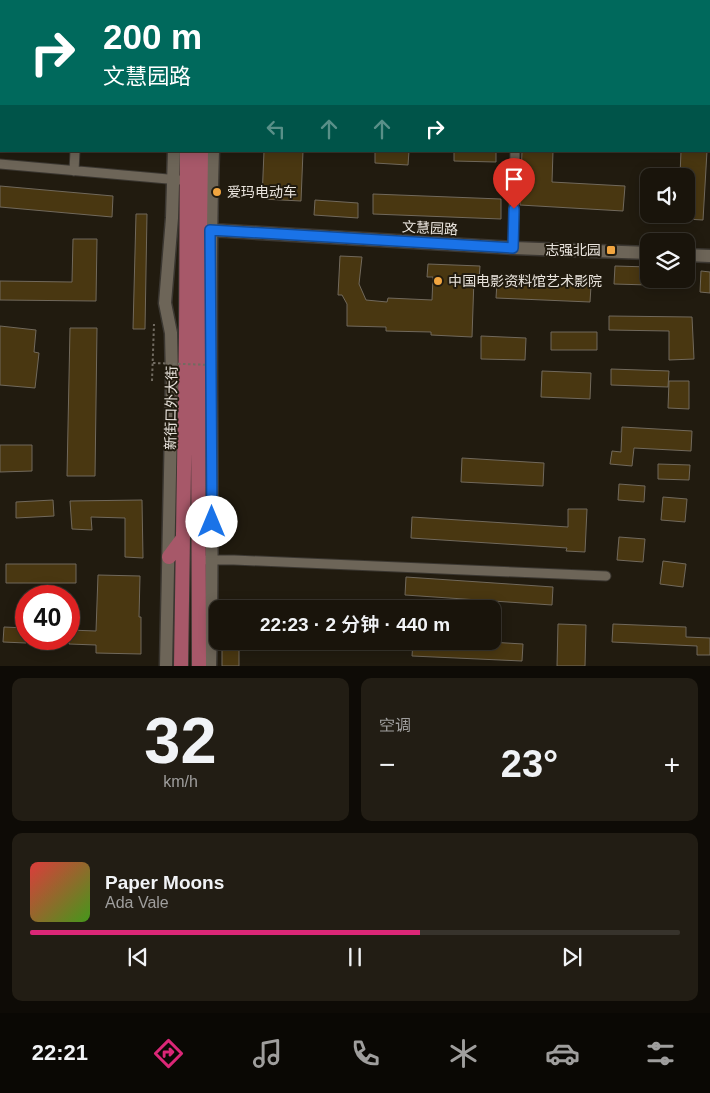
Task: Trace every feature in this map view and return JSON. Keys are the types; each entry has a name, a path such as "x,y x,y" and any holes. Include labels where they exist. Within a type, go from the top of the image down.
{"main road":[{"name":"新街口外大街","path":"181,666 186,338 180,180 187,152"},
{"name":"新街口外大街","path":"199,666 206,560 198,391 201,152"},
{"path":"169,557 183,538"}],"street":[{"path":"74,171 75,152"},
{"name":"新街口外大街","path":"166,666 172,378 171,334 165,303 180,180 174,152"},
{"name":"新街口外大街","path":"210,666 206,560 210,230 213,152"},
{"path":"513,248 515,152"},
{"path":"0,164 180,180"},
{"name":"文慧园路","path":"210,230 640,254"},
{"path":"695,255 710,256"},
{"path":"206,560 606,576"}],"path":[{"path":"152,381 154,324"},
{"path":"153,363 214,365"}],"building":[{"path":"264,152 303,152 301,201 262,199"},
{"path":"375,152 409,152 408,165 375,163"},
{"path":"454,152 496,152 496,162 454,161"},
{"path":"522,152 553,152 552,182 625,186 623,211 520,205"},
{"path":"681,152 707,152 703,220 695,220 695,168 680,168"},
{"path":"0,186 113,196 112,217 0,207"},
{"path":"373,194 501,199 501,219 373,214"},
{"path":"315,200 358,203 358,218 314,215"},
{"path":"136,214 147,214 145,329 133,329"},
{"path":"73,239 97,239 96,301 0,300 0,281 72,282"},
{"path":"340,256 362,257 359,284 366,300 387,302 388,298 432,300 433,277 427,277 428,264 480,266 479,279 474,278 472,337 431,335 431,332 386,331 386,327 347,326 347,304 342,295 338,295"},
{"path":"615,266 640,267 640,285 614,284"},
{"path":"701,271 710,272 710,293 700,292"},
{"path":"497,282 591,286 590,302 496,298"},
{"path":"609,316 692,317 694,359 669,360 669,331 609,330"},
{"path":"0,326 36,330 34,352 39,353 35,388 0,385"},
{"path":"70,328 97,328 95,476 67,476"},
{"path":"551,332 597,332 597,350 551,350"},
{"path":"481,336 526,338 525,360 481,359"},
{"path":"611,369 669,371 668,387 611,385"},
{"path":"542,371 591,373 590,399 541,397"},
{"path":"669,381 689,381 689,409 668,408"},
{"path":"622,427 692,431 691,451 634,448 632,466 610,464 612,451 621,452"},
{"path":"0,445 32,445 32,471 0,472"},
{"path":"462,458 544,463 543,486 461,482"},
{"path":"658,464 690,465 689,480 658,479"},
{"path":"619,484 645,486 644,502 618,500"},
{"path":"663,497 687,499 685,522 661,520"},
{"path":"53,500 54,516 16,518 16,502"},
{"path":"142,500 143,558 125,557 125,518 91,517 92,530 72,529 70,501"},
{"path":"568,509 587,509 585,552 566,551 567,548 411,538 412,517 568,527"},
{"path":"619,537 645,539 643,562 617,560"},
{"path":"663,561 686,564 683,587 660,584"},
{"path":"6,564 76,564 76,583 6,583"},
{"path":"98,575 140,576 139,617 141,617 141,654 96,653 96,645 80,644 80,630 96,631"},
{"path":"406,577 553,587 552,605 501,602 501,600 405,595"},
{"path":"558,624 586,625 585,666 557,666"},
{"path":"613,624 686,627 686,637 710,638 710,655 697,655 697,646 612,642"},
{"path":"4,627 15,628 15,643 3,642"},
{"path":"501,643 523,644 522,661 412,656 412,650 501,650"},
{"path":"222,650 239,650 239,666 222,666"}],"place":[{"name":"爱玛电动车","path":"217,192"},
{"name":"志强北园","path":"611,250"},
{"name":"中国电影资料馆艺术影院","path":"438,281"}],"route":[{"path":"212,522 210,230 513,248 514,209"}]}
